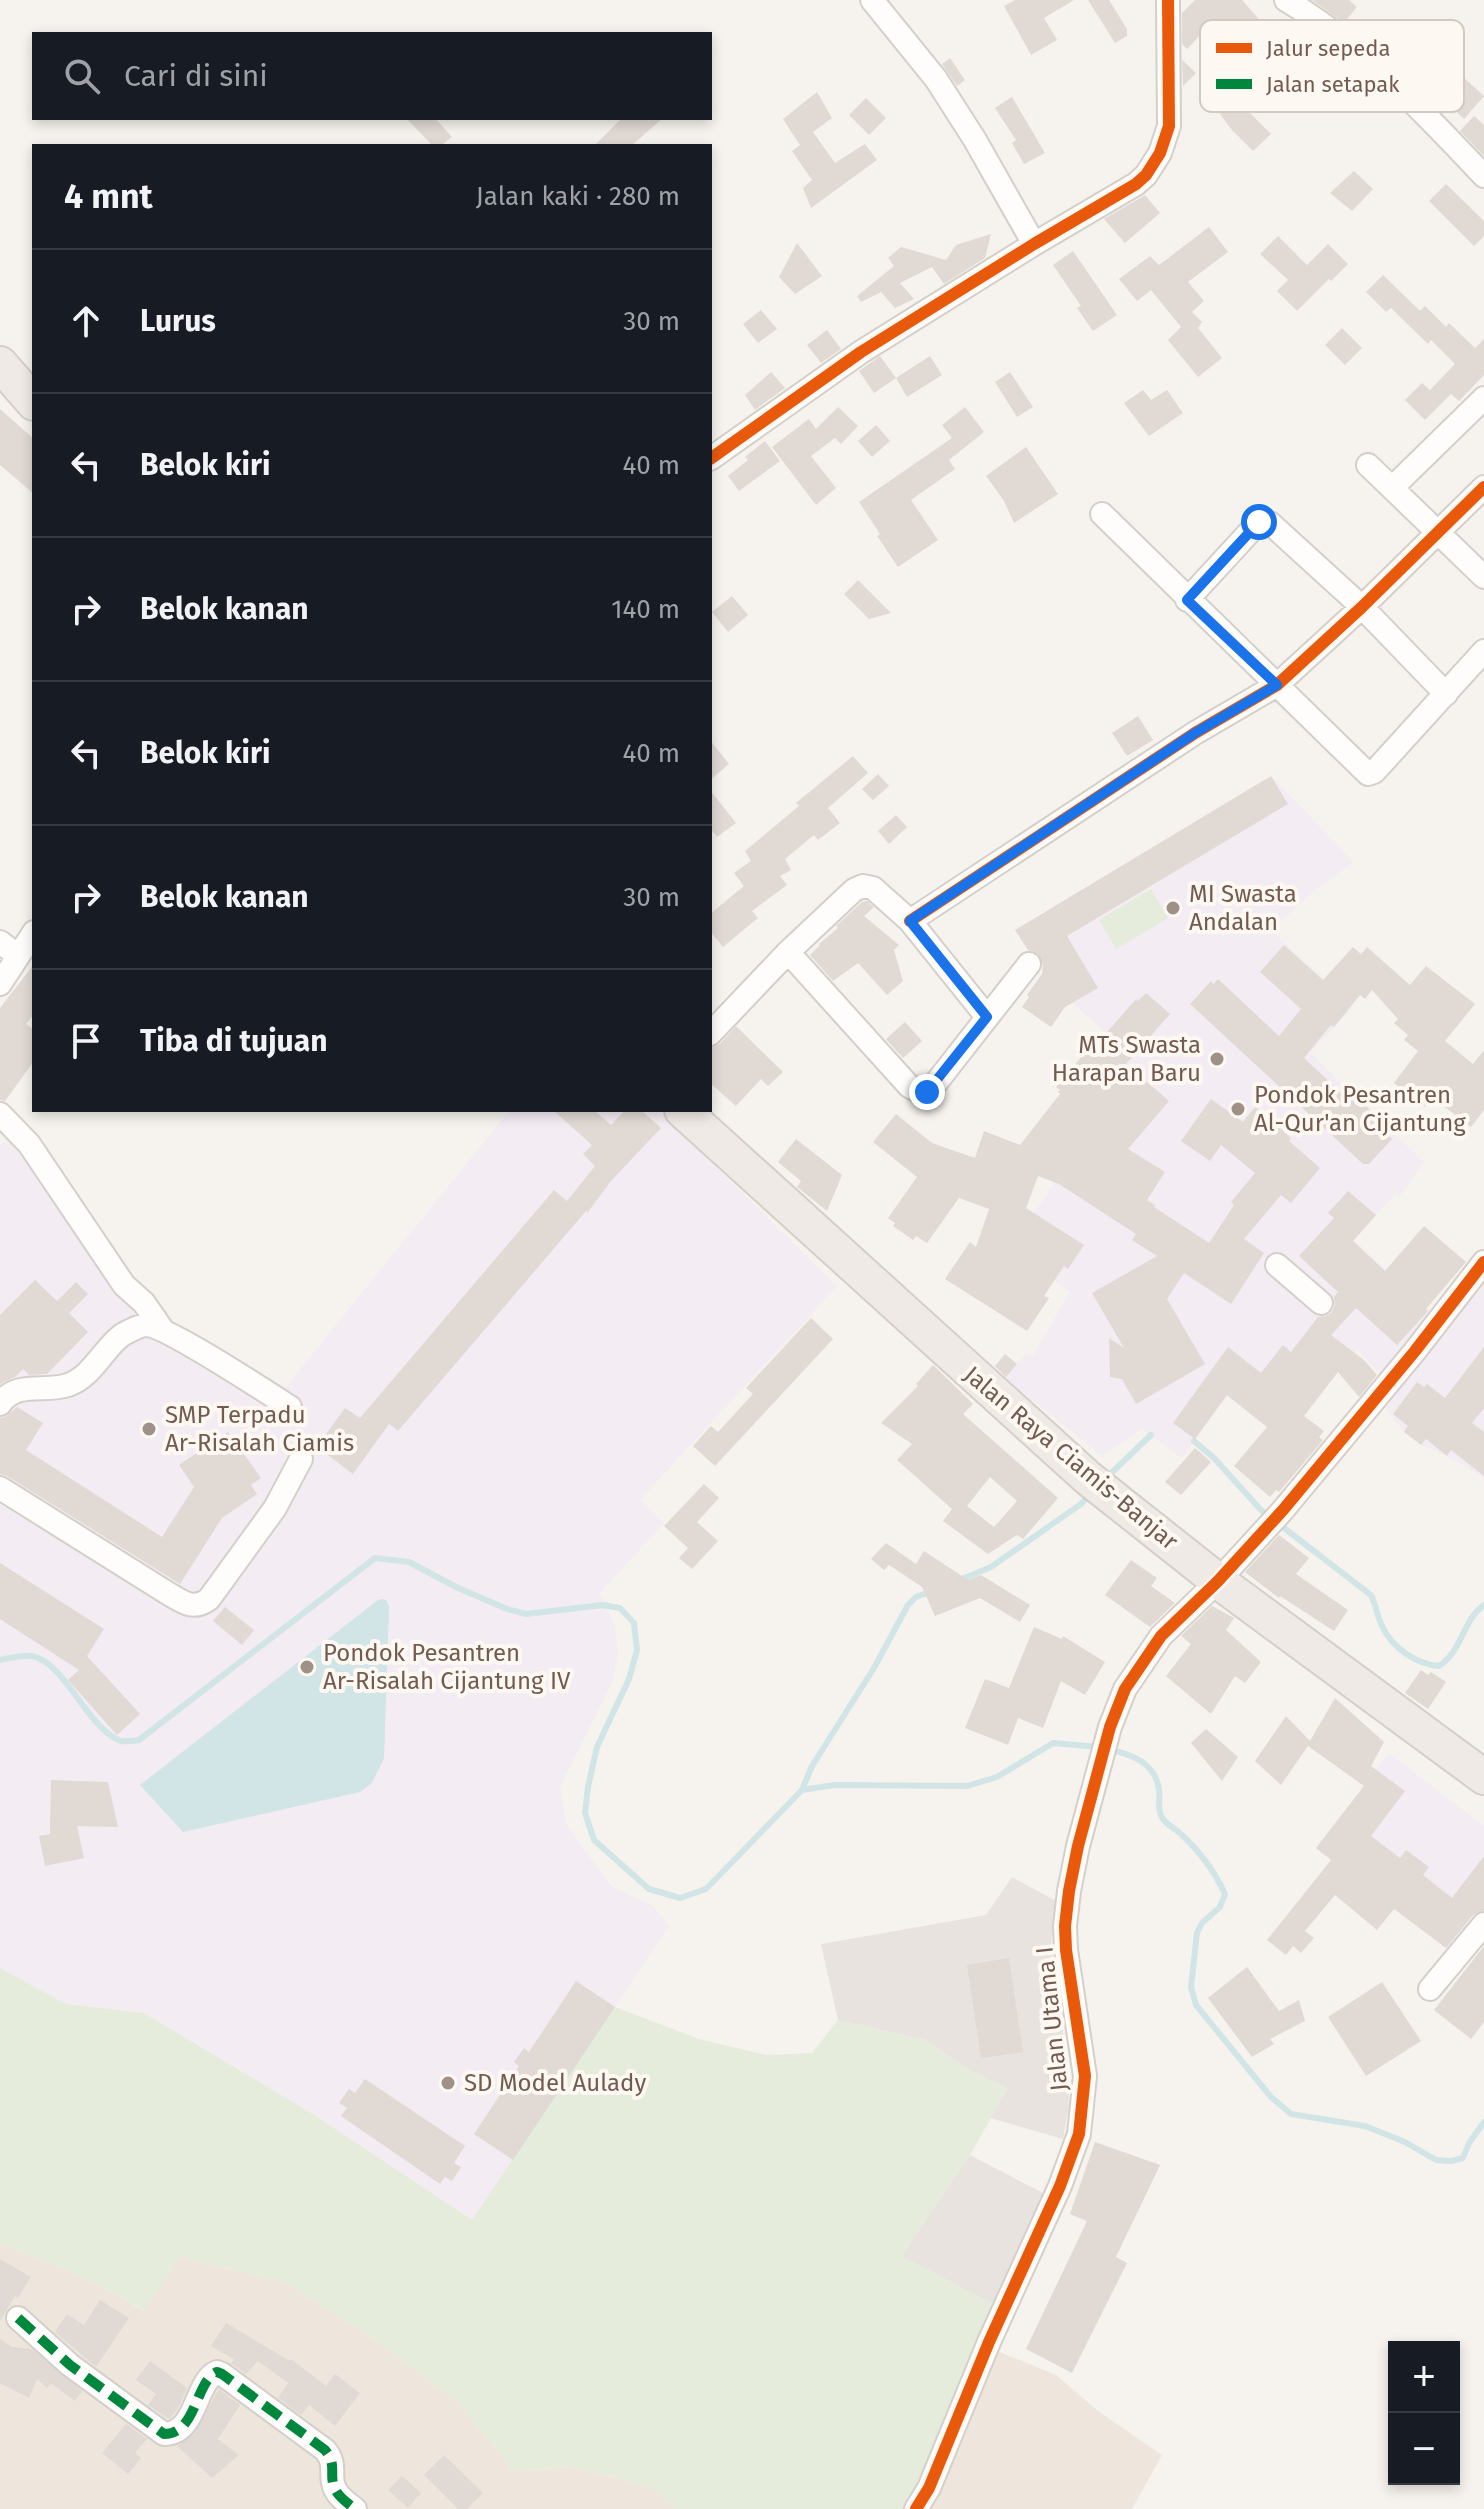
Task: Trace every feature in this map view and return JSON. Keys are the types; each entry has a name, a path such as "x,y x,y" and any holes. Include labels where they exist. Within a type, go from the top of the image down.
{"highway":[{"path":"0,364 32,401"},
{"name":"Jalan Raya Ciamis-Banjar","path":"684,1112 1098,1486 1218,1581 1484,1777"}],"street":[{"path":"872,0 936,79 1034,244"},
{"path":"712,458 861,352 1146,175 1160,153 1169,126 1168,0"},
{"path":"1286,0 1317,20"},
{"path":"1424,112 1484,176"},
{"path":"1392,488 1484,398"},
{"path":"1368,465 1484,577"},
{"path":"910,921 1195,733 1277,685 1484,487"},
{"path":"1102,514 1187,600 1370,774 1484,651"},
{"path":"1187,600 1256,525 1266,522 1277,527 1362,607 1446,694"},
{"path":"712,1032 788,952 854,890 863,886 873,888 910,921 987,1017"},
{"path":"0,984 32,935"},
{"path":"0,942 18,956"},
{"path":"788,952 909,1086 919,1093 932,1088 1029,964"},
{"path":"0,1114 29,1144 124,1285 144,1303 162,1329"},
{"name":"Jalan Utama I","path":"916,2509 929,2488 989,2342 1060,2186 1079,2134 1085,2076 1065,1926 1075,1861 1110,1727 1125,1689 1161,1636 1218,1581 1283,1510 1385,1388 1484,1262"},
{"path":"1277,1265 1321,1303"},
{"path":"0,1404 20,1389 68,1385 81,1378 123,1334 145,1325 162,1329 290,1407"},
{"path":"0,1488 169,1594 194,1606 209,1599 275,1508 301,1459"},
{"path":"1430,1989 1484,1924"},
{"path":"18,2318 70,2365 164,2434 171,2434 182,2427 198,2402 209,2376 217,2372 222,2374 325,2450 333,2464 334,2487 355,2509"}],"shaded area":[{"name":"Pondok Pesantren Al-Qur'an Cijantung","path":"1271,776 1354,862 1319,887 1271,930 1353,1007 1310,1053 1424,1162 1399,1197 1395,1194 1354,1240 1436,1316 1385,1379 1356,1349 1305,1414 1286,1400 1266,1426 1227,1396 1182,1458 1142,1429 1102,1456 993,1368 1005,1354 1017,1364 1026,1354 1033,1355 1070,1292 1005,1247 1024,1228 1094,1124 1125,1066 1097,1042 1104,1032 1073,1003 1065,1007 1015,930"},
{"name":"Pondok Pesantren Ar-Risalah Cijantung IV","path":"508,1112 660,1112 837,1286 640,1500 664,1523 600,1593 615,1627 618,1652 612,1683 560,1787 566,1824 611,1886 653,1906 669,1926 472,2221 311,2113 144,2013 66,2004 0,1968 0,1145 13,1136 114,1286 280,1394"},
{"path":"1484,1275 1484,1478 1421,1445 1404,1432 1383,1406"},
{"path":"383,1599 389,1607 384,1758 372,1783 360,1792 183,1832 140,1785"},
{"path":"1389,1753 1484,1826 1484,1917 1455,1955 1316,1848"},
{"path":"1012,1877 1056,1901 1051,1944 1070,2084 1063,2139 990,2118 1007,2088 964,2067 925,2040 838,2020 821,1944 986,1915"},
{"path":"970,2155 1047,2195 995,2305 901,2256"},
{"path":"0,2243 85,2278 143,2310 180,2257 284,2282 367,2334 460,2404 513,2471 574,2467 653,2488 675,2509 0,2509"},
{"path":"978,2343 1056,2375 1098,2411 1162,2455 1132,2509 900,2509 918,2482"}],"green space":[{"path":"1151,889 1168,918 1116,949 1099,920"},
{"path":"0,1968 66,2004 144,2013 311,2113 472,2220 615,2007 699,2039 766,2055 812,2053 838,2020 925,2040 964,2067 1008,2088 970,2155 902,2256 995,2305 918,2482 900,2509 675,2509 653,2488 574,2467 513,2471 460,2404 367,2334 284,2282 180,2257 144,2310 85,2278 0,2243"}],"building":[{"path":"1015,0 1074,0 1044,18 1057,40 1031,55 1004,6"},
{"path":"1088,0 1109,0 1127,29 1127,36 1115,43"},
{"path":"1195,0 1242,0 1260,20 1200,20 1200,35 1187,49 1182,44 1182,13"},
{"path":"1312,0 1349,0 1357,7 1346,20 1340,20"},
{"path":"950,58 965,80 957,86 942,64"},
{"path":"1182,60 1196,73 1183,86"},
{"path":"1464,78 1484,96 1464,119 1457,112 1464,112"},
{"path":"817,92 832,118 813,132 835,163 865,144 877,160 811,208 803,188 812,180 792,151 800,145 783,119"},
{"path":"1012,97 1045,153 1024,164 1012,143 1016,140 995,108"},
{"path":"866,98 886,118 869,135 849,115"},
{"path":"1219,112 1249,112 1271,134 1253,151"},
{"path":"1474,116 1484,125 1484,156 1460,131"},
{"path":"408,120 437,120 452,137 443,144 431,144"},
{"path":"620,120 661,120 633,144 596,144"},
{"path":"1354,171 1373,189 1352,211 1330,193"},
{"path":"1446,184 1484,221 1484,236 1474,246 1429,201"},
{"path":"1145,195 1160,213 1125,243 1104,219"},
{"path":"1209,227 1228,252 1188,282 1204,301 1192,312 1202,322 1198,328 1222,358 1198,377 1168,340 1181,327 1151,290 1137,301 1119,279 1150,256 1159,265"},
{"path":"991,234 985,258 944,284 932,267 900,283 914,299 895,308 881,292 861,302 857,296 894,266 888,258 901,247 946,260 956,245"},
{"path":"1278,236 1307,265 1328,244 1348,264 1297,311 1277,291 1288,280 1260,254"},
{"path":"797,243 822,276 795,294 779,277"},
{"path":"1073,251 1117,315 1093,331 1077,308 1081,306 1053,265"},
{"path":"1383,275 1420,311 1425,306 1446,327 1449,323 1475,348 1484,339 1484,375 1459,401 1451,394 1425,420 1405,400 1422,383 1430,390 1455,364 1431,340 1428,344 1391,308 1386,312 1366,292"},
{"path":"761,310 777,329 758,343 743,324"},
{"path":"1342,328 1362,348 1345,365 1325,345"},
{"path":"827,330 841,349 821,363 807,345"},
{"path":"880,356 896,378 874,393 859,371"},
{"path":"930,356 942,375 907,397 896,378"},
{"path":"771,372 785,388 755,410 745,395"},
{"path":"1010,372 1033,407 1017,417 995,382"},
{"path":"1143,390 1151,400 1167,390 1183,413 1149,436 1124,403"},
{"path":"838,407 858,426 841,444 835,438 811,456 836,488 816,505 772,447 809,419 816,429"},
{"path":"965,407 984,432 949,460 955,469 911,500 938,540 898,567 859,502 952,438 942,425"},
{"path":"0,409 32,437 32,492 0,465"},
{"path":"876,425 890,441 872,457 858,441"},
{"path":"765,441 780,461 739,491 728,476"},
{"path":"1026,447 1058,494 1014,523 1004,501 986,476"},
{"path":"858,580 891,613 869,619 844,594"},
{"path":"732,596 748,615 728,632 712,612"},
{"path":"1138,716 1153,740 1127,756 1112,733"},
{"path":"712,743 729,764 712,778"},
{"path":"853,756 868,773 828,808 840,823 818,840 814,835 785,859 791,870 780,876 787,885 752,911 758,918 723,947 712,933 712,912 744,886 734,873 751,861 745,851 799,806 796,803"},
{"path":"878,774 889,786 873,800 862,789"},
{"path":"1271,776 1288,804 1067,936 1098,988 1065,1007 1051,1027 1022,1007 1042,974 1043,965 1038,954 1028,950 1015,930"},
{"path":"712,793 736,823 717,837 712,831"},
{"path":"896,815 907,827 889,844 878,831"},
{"path":"867,901 874,907 864,916 899,945 894,950 903,981 887,995 858,963 833,981 810,955 838,928 836,926"},
{"path":"1284,945 1323,980 1353,947 1361,954 1367,947 1410,985 1426,966 1475,1004 1445,1041 1473,1064 1484,1050 1484,1110 1471,1127 1432,1097 1425,1107 1394,1083 1418,1051 1404,1040 1408,1035 1394,1023 1398,1019 1372,990 1365,999 1360,995 1304,1058 1348,1099 1353,1094 1390,1128 1386,1133 1392,1139 1369,1164 1363,1164 1190,1004 1211,981 1214,984 1218,979 1279,1036 1301,1009 1260,972"},
{"path":"32,967 32,1016 26,1024 32,1028 32,1064 5,1101 0,1100 0,1008"},
{"path":"1146,993 1170,1014 1126,1064 1169,1101 1128,1149 1165,1172 1147,1200 1209,1243 1234,1205 1231,1202 1255,1173 1221,1145 1210,1161 1181,1141 1211,1099 1243,1122 1255,1107 1320,1168 1291,1203 1281,1195 1244,1239 1264,1253 1231,1304 1184,1273 1167,1299 1205,1364 1136,1404 1122,1379 1110,1377 1109,1338 1124,1348 1092,1293 1157,1256 1132,1240 1136,1234 1059,1184 1038,1176 1026,1208 1084,1245 1068,1269 1064,1266 1044,1296 1049,1298 1027,1331 945,1279 970,1242 976,1247 989,1209 959,1198 927,1243 916,1236 913,1240 893,1226 895,1223 888,1218 917,1177 873,1142 896,1114 932,1143 975,1158 984,1131 1020,1145 1060,1094 1056,1087 1093,1043 1096,1045 1136,999 1138,1001"},
{"path":"905,1022 922,1041 903,1058 886,1039"},
{"path":"736,1026 783,1072 768,1086 761,1079 736,1106 712,1085 712,1047 720,1044"},
{"path":"555,1112 596,1112 611,1125 623,1112 643,1112 661,1128 611,1181 588,1212 398,1431 389,1424 353,1474 321,1450 325,1445 320,1442 345,1408 360,1418 554,1190 567,1201 595,1166 583,1154 592,1145"},
{"path":"796,1139 842,1175 827,1211 797,1187 801,1181 778,1162"},
{"path":"1348,1191 1376,1215 1353,1241 1385,1271 1424,1226 1466,1262 1397,1345 1356,1308 1331,1335 1364,1360 1377,1375 1359,1397 1338,1372 1304,1416 1324,1431 1319,1437 1323,1440 1279,1492 1276,1490 1270,1497 1234,1466 1267,1427 1227,1395 1195,1439 1173,1423 1228,1347 1261,1373 1283,1345 1291,1352 1318,1317 1332,1312 1338,1292 1299,1256 1334,1218 1328,1213"},
{"path":"35,1280 57,1301 76,1282 88,1294 69,1313 88,1332 47,1374 29,1375 23,1369 0,1384 0,1315"},
{"path":"811,1318 833,1339 715,1466 693,1446 711,1426 718,1432 753,1394 746,1388"},
{"path":"1484,1347 1484,1408 1472,1423 1484,1432 1484,1476 1451,1450 1447,1456 1426,1439 1421,1445 1404,1432 1408,1426 1393,1414 1417,1382 1424,1387 1427,1384 1445,1398"},
{"path":"1005,1354 1017,1364 1006,1377 995,1366"},
{"path":"933,1365 973,1404 963,1414 1058,1498 1023,1539 1017,1535 988,1554 943,1521 952,1509 897,1460 912,1444 881,1423 918,1386 916,1384","holes":["990,1477 1017,1501 994,1527 967,1506"]},
{"path":"17,1407 43,1423 26,1450 162,1537 194,1487 179,1465 228,1432 261,1478 251,1485 257,1494 222,1518 180,1584 0,1474 0,1418"},
{"path":"1195,1448 1211,1462 1181,1495 1165,1482"},
{"path":"704,1484 719,1498 697,1522 718,1541 692,1569 679,1558 688,1548 664,1526"},
{"path":"1279,1535 1309,1558 1296,1574 1348,1610 1334,1631 1279,1598 1245,1572"},
{"path":"886,1543 916,1564 924,1551 968,1580 981,1575 1030,1605 1020,1622 980,1598 935,1616 922,1587 889,1565 884,1570 871,1559"},
{"path":"1131,1560 1157,1578 1151,1586 1175,1603 1150,1627 1105,1595"},
{"path":"0,1563 104,1629 87,1656 140,1714 117,1735 68,1680 79,1670 0,1619"},
{"path":"1212,1606 1234,1618 1226,1630 1261,1662 1245,1683 1235,1676 1211,1714 1166,1676 1191,1644 1181,1636"},
{"path":"225,1607 254,1630 242,1645 213,1621"},
{"path":"1034,1627 1062,1639 1063,1636 1105,1662 1085,1695 1061,1681 1043,1728 1018,1718 1008,1745 965,1728 985,1679 1009,1688"},
{"path":"1421,1670 1428,1675 1431,1672 1446,1682 1428,1709 1405,1693"},
{"path":"1335,1698 1384,1742 1371,1766 1405,1791 1371,1836 1400,1858 1406,1850 1429,1867 1423,1875 1452,1898 1484,1856 1484,1910 1473,1915 1446,1948 1394,1909 1377,1930 1335,1895 1305,1931 1314,1938 1301,1953 1293,1946 1286,1955 1267,1940 1331,1860 1316,1848 1364,1786 1308,1746 1281,1785 1255,1761 1286,1716 1310,1741"},
{"path":"1206,1729 1238,1757 1222,1781 1191,1743"},
{"path":"51,1780 108,1782 118,1827 77,1826 84,1858 45,1866 39,1836 50,1834"},
{"path":"1484,1946 1484,2022 1471,2039 1434,2010"},
{"path":"1009,1958 1023,2052 981,2058 967,1965"},
{"path":"1247,1967 1279,2011 1299,2000 1305,2021 1270,2039 1274,2044 1252,2057 1208,1998"},
{"path":"576,1981 615,2007 513,2160 474,2134 519,2066 514,2062 524,2048 529,2052"},
{"path":"1382,1982 1421,2041 1366,2076 1328,2017"},
{"path":"365,2079 465,2146 454,2163 461,2167 452,2181 445,2177 440,2184 341,2116 347,2108 339,2103 349,2089 355,2093"},
{"path":"1095,2142 1160,2165 1116,2257 1127,2263 1072,2373 1026,2349 1087,2221 1070,2214"},
{"path":"0,2259 31,2277 0,2321"},
{"path":"100,2300 129,2318 96,2367 55,2332 67,2314 84,2325"},
{"path":"226,2323 291,2359 326,2386 335,2374 360,2393 335,2426 309,2405 301,2415 278,2398 288,2383 258,2361 246,2374 231,2363 234,2359 211,2346"},
{"path":"0,2339 12,2347 32,2349 82,2391 75,2401 51,2383 47,2388 37,2379 29,2398 0,2383"},
{"path":"150,2361 187,2388 169,2419 148,2405 156,2394 136,2380"},
{"path":"219,2389 240,2405 218,2439 239,2455 212,2478 177,2446 194,2434"},
{"path":"126,2424 147,2439 135,2453 141,2458 128,2474 102,2453"},
{"path":"444,2455 483,2493 467,2509 458,2509 424,2475"},
{"path":"402,2476 421,2493 408,2508 388,2490"}],"waterway":[{"path":"1104,1480 1151,1435"},
{"path":"1194,1441 1271,1517"},
{"path":"957,1581 991,1567 1081,1504 1091,1493"},
{"path":"1279,1524 1371,1595 1386,1634 1406,1654 1422,1662 1439,1666 1447,1659 1471,1619 1484,1605"},
{"path":"0,1660 27,1656 43,1660 54,1669 98,1724 121,1741 130,1741 139,1740 375,1558 409,1562 456,1587 526,1614 603,1605 620,1608 634,1623 637,1650 629,1679 597,1747 585,1813 594,1840 649,1889 680,1898 706,1889 802,1790 834,1785 967,1786 997,1777 1053,1743 1099,1747"},
{"path":"802,1790 812,1766 874,1668 908,1605 916,1597 932,1591"},
{"path":"1110,1750 1134,1757 1153,1772 1163,1819 1201,1855 1225,1894 1220,1907 1202,1923 1197,1933 1191,1987 1196,2005 1271,2097 1291,2114 1365,2126 1405,2142 1436,2160 1463,2158 1484,2122"}],"marked path":[{"path":"18,2318 70,2365 164,2434 175,2432 183,2426 204,2385 217,2372 222,2374 325,2450 331,2460 335,2489 355,2509"}],"cycle path":[{"path":"712,458 861,352 1146,175 1160,153 1169,126 1168,0"},
{"path":"910,921 1195,733 1277,685 1484,487"},
{"path":"916,2509 929,2488 989,2342 1060,2186 1079,2134 1085,2076 1065,1926 1078,1846 1110,1727 1125,1689 1161,1636 1218,1581 1283,1510 1415,1351 1484,1262"}],"place":[{"name":"MI Swasta Andalan","path":"1173,908"},
{"name":"MTs Swasta Harapan Baru","path":"1217,1059"},
{"name":"Pondok Pesantren Al-Qur'an Cijantung","path":"1238,1109"},
{"name":"SMP Terpadu Ar-Risalah Ciamis","path":"149,1429"},
{"name":"Pondok Pesantren Ar-Risalah Cijantung IV","path":"307,1667"},
{"name":"SD Model Aulady","path":"448,2083"}],"route":[{"path":"927,1092 987,1017 910,921 1195,733 1277,685 1187,600 1259,522"}]}
